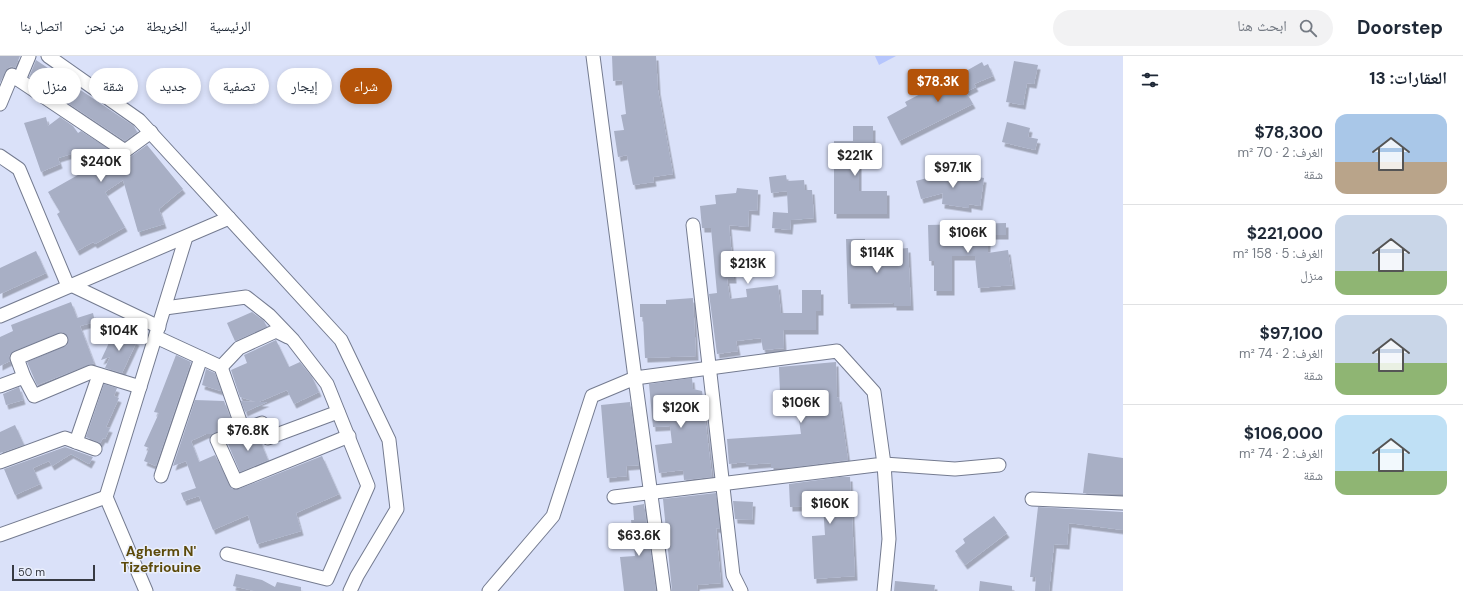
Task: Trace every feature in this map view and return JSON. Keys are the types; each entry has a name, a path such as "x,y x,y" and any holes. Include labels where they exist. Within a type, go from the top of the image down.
{"street":[{"path":"19,80 29,56"},
{"path":"48,56 139,120 341,340 389,440 397,509 350,591"},
{"path":"593,56 664,591"},
{"path":"0,104 12,75 126,151 151,132"},
{"path":"0,155 19,169 69,286 220,367 243,430"},
{"path":"0,316 229,218"},
{"path":"693,225 733,575 741,591"},
{"path":"146,591 106,497 186,237"},
{"path":"165,308 246,297 269,315 293,340 327,384 368,486 327,579 227,554"},
{"path":"220,367 239,348 276,331 293,340"},
{"path":"61,340 17,358 24,377 34,396 91,372 140,387"},
{"path":"489,591 554,516 592,396 636,378 837,351 874,392 884,464 889,539 884,591"},
{"path":"161,476 201,358"},
{"path":"76,442 99,375"},
{"path":"0,386 24,377"},
{"path":"338,412 268,438 262,423 217,440 236,482 349,436"},
{"path":"0,462 65,438 95,449"},
{"path":"614,497 884,464 954,468 999,465"},
{"path":"0,535 106,497"},
{"path":"1032,499 1123,503"}],"shaded area":[{"path":"875,56 896,56 879,65"}],"building":[{"path":"0,56 20,56 15,68 11,66 7,69 0,83"},
{"path":"612,56 656,56 658,90 673,174 653,177 654,182 633,185 627,155 618,157 614,131 624,130 621,115 626,114 622,80 613,81"},
{"path":"36,60 48,68 33,68"},
{"path":"1014,61 1038,65 1034,84 1027,83 1023,105 1006,102"},
{"path":"982,62 984,66 988,64 993,76 974,84 976,87 966,92 973,104 899,141 887,117 907,106 905,102 926,91 927,93"},
{"path":"81,90 89,96 89,104 101,104 134,126 137,132 125,141 70,104 81,104"},
{"path":"46,117 48,126 60,117 73,126 78,133 81,131 125,159 147,145 183,189 159,209 164,224 138,232 123,180 105,192 125,227 95,244 93,242 77,251 57,214 60,212 48,192 92,167 81,151 58,158 60,164 41,172 24,123"},
{"path":"1007,122 1030,128 1028,137 1038,139 1035,150 1002,142"},
{"path":"853,126 873,126 873,149 859,149 859,191 887,191 887,214 834,214 834,141 853,141"},
{"path":"949,172 984,178 980,206 969,204 969,208 942,204 943,193 921,199 916,181"},
{"path":"786,175 787,181 804,180 805,190 812,190 814,218 791,220 790,230 772,228 773,212 788,213 787,191 771,193 769,177"},
{"path":"737,188 758,190 757,211 749,210 748,227 729,225 734,279 727,279 730,299 747,297 746,289 778,285 781,313 802,313 802,290 821,290 821,311 816,311 816,330 783,330 784,348 763,350 761,338 736,341 738,351 717,354 709,294 717,293 711,228 702,228 700,206 716,204 715,195 736,193"},
{"path":"1006,223 1006,235 988,235 988,253 1008,250 1013,285 978,288 975,256 952,256 952,291 934,291 934,261 929,261 928,225"},
{"path":"846,239 865,239 865,244 884,243 885,250 908,248 911,306 894,306 894,303 848,304"},
{"path":"36,251 46,273 0,294 0,268"},
{"path":"693,298 696,356 645,358 643,317 640,317 640,304 666,304 666,300"},
{"path":"71,302 77,318 93,313 95,322 80,326 94,363 37,385 27,362 67,345 68,337 62,332 14,351 9,356 10,361 0,366 0,337 13,331 11,325"},
{"path":"252,312 264,321 267,327 235,341 227,323"},
{"path":"114,332 137,341 122,373 105,368 110,357 101,360"},
{"path":"276,340 289,367 300,362 312,377 319,392 294,404 287,390 259,402 267,402 245,412 241,401 256,402 240,397 231,370 247,363 244,355"},
{"path":"176,355 191,362 156,466 144,461 149,448 144,446 159,413 154,412"},
{"path":"836,362 837,398 839,397 848,460 788,468 771,468 771,463 746,465 746,462 729,464 727,439 801,434 795,392 780,393 779,367"},
{"path":"206,369 215,373 221,391 202,385"},
{"path":"692,378 693,389 702,391 712,477 684,480 683,470 659,473 655,445 672,443 670,426 653,427 649,384"},
{"path":"104,384 117,388 114,396 119,398 106,427 110,428 105,439 103,438 100,443 86,437"},
{"path":"19,387 23,400 6,405 3,394"},
{"path":"195,400 224,401 233,425 212,434 206,434 191,441 199,462 215,455 232,489 239,489 322,456 339,494 296,513 301,531 257,544 248,515 213,530 199,496 184,501 181,493 196,488 186,461 173,466"},
{"path":"630,402 639,465 626,466 627,476 607,478 601,405"},
{"path":"15,425 24,445 0,453 0,432"},
{"path":"257,433 268,460 240,472 228,444"},
{"path":"65,447 93,457 89,464 71,454 52,466 49,461 33,468 40,484 15,495 4,469"},
{"path":"1088,453 1123,458 1123,494 1083,493"},
{"path":"850,477 855,576 814,579 812,536 825,535 823,506 790,507 789,484"},
{"path":"716,493 720,529 716,528 721,583 697,585 698,591 672,591 663,499"},
{"path":"733,501 753,502 752,520 735,519"},
{"path":"644,504 656,591 624,591 620,557 635,556 631,520 634,520 633,506"},
{"path":"1038,507 1123,512 1123,530 1069,523 1067,545 1054,544 1049,591 1035,591 1036,577 1030,577"},
{"path":"994,516 1007,533 965,565 955,551 965,543 963,539"},
{"path":"236,574 262,580 275,587 277,582 301,587 301,591 254,591 233,586"},
{"path":"895,581 935,585 934,591 894,591"},
{"path":"980,581 1012,586 1012,591 979,591"}],"district":[{"name":"Agherm N' Tizefriouine","path":"161,560"}]}
